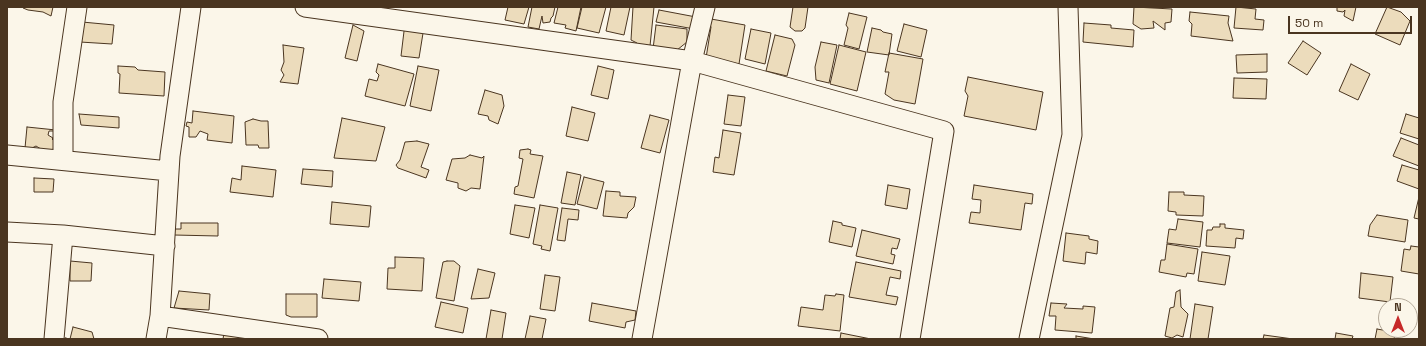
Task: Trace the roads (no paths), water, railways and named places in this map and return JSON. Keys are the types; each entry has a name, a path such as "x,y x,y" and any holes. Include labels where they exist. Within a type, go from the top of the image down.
{"street":[{"path":"63,160 63,102 78,7"},
{"path":"156,339 160,316 170,170 191,7"},
{"path":"305,7 692,61 944,131 910,339"},
{"path":"642,339 692,61 705,7"},
{"path":"1029,339 1072,135 1068,7"},
{"path":"7,155 170,170"},
{"path":"7,232 63,235 164,246"},
{"path":"54,339 63,235"},
{"path":"160,316 318,339"}]}
